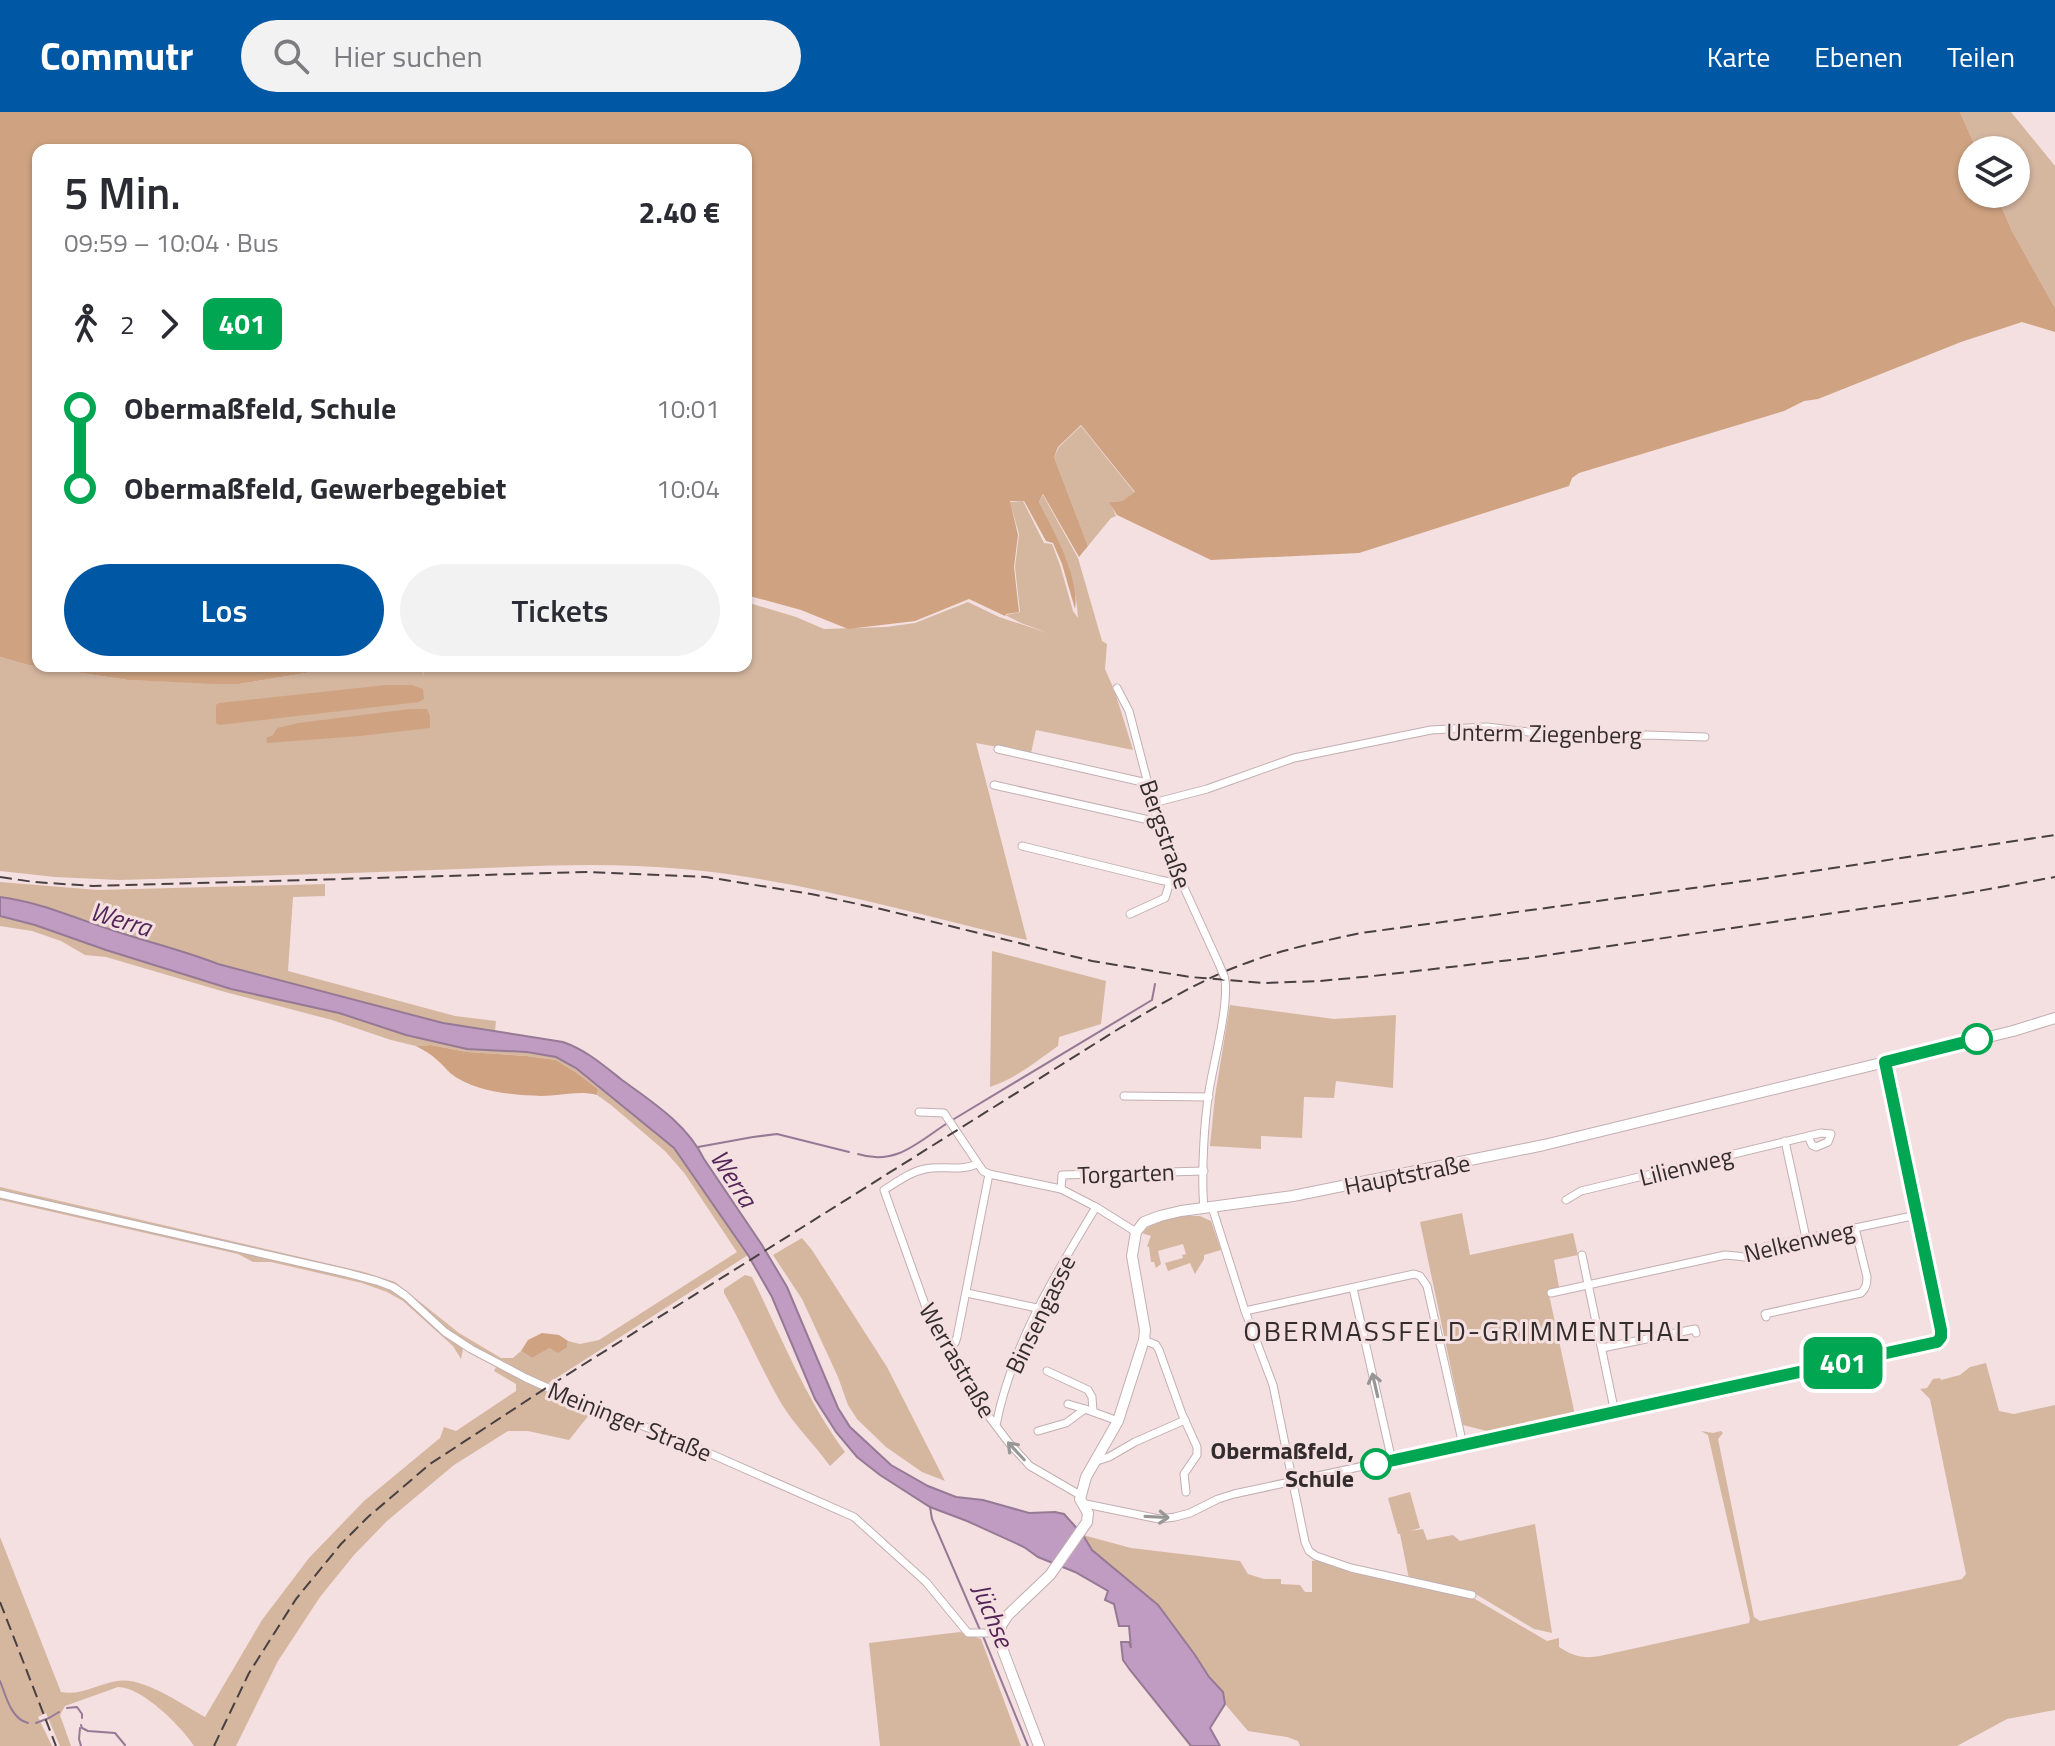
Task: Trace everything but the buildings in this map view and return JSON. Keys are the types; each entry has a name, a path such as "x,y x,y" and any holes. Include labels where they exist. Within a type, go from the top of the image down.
{"main road":[{"name":"Hauptstraße","path":"1136,1232 1144,1222 1160,1216 1293,1196 1456,1165 1624,1127 2055,1018"},
{"path":"1039,1746 1002,1648 988,1634 1002,1624 1055,1568 1088,1518 1080,1499 1095,1459 1118,1421 1144,1340 1145,1330 1132,1256 1136,1232"}],"street":[{"name":"Bergstraße","path":"1117,688 1129,711 1158,822 1226,984 1209,1097"},
{"name":"Unterm Ziegenberg","path":"1153,803 1207,789 1294,758 1431,730 1487,727 1561,736 1705,737"},
{"path":"998,749 1147,783"},
{"path":"994,785 1158,822"},
{"path":"1022,846 1170,882 1180,880"},
{"path":"1130,914 1165,898 1170,882"},
{"path":"1885,1062 1917,1215"},
{"path":"1124,1096 1209,1097 1204,1171 1208,1208 1273,1385 1309,1551 1351,1568 1472,1595"},
{"path":"919,1112 944,1113 983,1171 1061,1189 1136,1232"},
{"name":"Lilienweg","path":"1566,1200 1581,1191 1808,1136"},
{"path":"1785,1141 1806,1238"},
{"name":"Werrastraße","path":"977,1164 967,1169 922,1169 884,1190 933,1327 995,1426 1030,1466 1080,1499 1159,1519 1190,1513 1234,1494 1937,1342 1941,1330 1917,1215"},
{"name":"Torgarten","path":"1061,1189 1062,1175 1204,1171"},
{"path":"948,1348 957,1337 989,1174"},
{"name":"Meininger Straße","path":"0,1194 347,1273 393,1287 445,1332 526,1378 641,1424 854,1517 926,1582 968,1633 988,1634"},
{"name":"Binsengasse","path":"995,1426 1013,1362 1037,1308 1096,1207"},
{"name":"Nelkenweg","path":"1551,1293 1725,1255 1745,1258 1765,1247 1917,1215"},
{"path":"1766,1317 1765,1314 1861,1293 1867,1277 1855,1228"},
{"path":"1582,1255 1615,1413"},
{"path":"1245,1311 1414,1274 1424,1279 1463,1445"},
{"path":"1353,1288 1392,1461"},
{"path":"967,1293 1037,1308"},
{"path":"1602,1348 1695,1329 1696,1333"},
{"path":"1144,1340 1156,1345 1159,1350 1197,1447 1197,1455 1184,1474 1186,1492"},
{"path":"1038,1431 1066,1423 1089,1410 1092,1397 1088,1390 1047,1371"},
{"path":"1068,1404 1118,1421"},
{"path":"1095,1459 1109,1457 1185,1420"}],"shaded area":[{"path":"0,112 1960,112 1971,136 1958,136 1958,208 2002,208 2055,308 2055,332 2022,322 1961,342 1784,411 1579,473 1572,478 1569,486 1359,553 1211,560 1117,515 1109,502 1122,501 1135,492 1081,425 1058,447 1054,457 1088,546 1079,557 1043,494 1039,502 1069,569 1075,609 1053,543 1046,541 1024,501 1010,501 1018,535 1014,567 1019,612 1005,616 969,599 915,621 848,629 801,610 752,597 752,144 32,144 32,666 0,657"},
{"path":"1960,112 2011,112 2055,166 2055,308 2002,208 2030,208 2030,136 1971,136"},
{"path":"1081,426 1135,493 1122,501 1110,502 1116,516 1088,546 1054,457 1059,447"},
{"path":"1043,495 1078,558 1102,641 1107,644 1105,669 1133,750 1036,730 1031,753 976,743 1027,940 814,889 683,869 558,865 119,880 0,871 0,657 32,666 32,672 75,672 128,680 239,684 312,672 422,672 424,676 423,672 752,672 752,604 824,629 915,623 968,602 999,617 1048,633 1005,615 1020,612 1015,567 1019,534 1010,502 1023,501 1044,543 1052,544 1078,618 1070,572 1039,502"},
{"path":"75,672 312,672 239,684 128,680"},
{"path":"386,685 412,685 423,689 424,699 419,702 216,723 216,705 219,703"},
{"path":"427,709 430,728 267,743 266,738 273,735 277,728 298,723"},
{"path":"0,882 98,890 325,884 325,896 293,897 288,971 455,1016 496,1021 495,1031 443,1023 218,964 45,907 0,897"},
{"path":"0,897 45,907 218,964 443,1023 563,1042 594,1058 668,1115 697,1146 787,1287 838,1408 850,1427 891,1465 928,1486 956,1497 983,1500 1029,1513 1064,1514 1092,1550 1158,1605 1223,1692 1225,1704 1210,1728 1220,1746 1191,1746 1130,1670 1123,1660 1121,1642 1129,1642 1131,1648 1129,1626 1119,1626 1114,1604 1105,1600 1108,1591 1024,1547 930,1507 857,1457 815,1399 772,1297 748,1255 674,1148 576,1068 556,1057 467,1049 406,1035 339,1013 231,989 0,916"},
{"path":"0,916 162,967 339,1013 406,1035 467,1049 556,1057 576,1068 674,1148 748,1255 547,1384 468,1343 461,1359 453,1346 403,1301 362,1283 271,1262 253,1262 238,1254 0,1200 0,1187 364,1272 395,1282 459,1333 501,1358 513,1358 521,1351 532,1358 550,1348 567,1347 568,1341 580,1344 599,1340 737,1252 685,1174 665,1151 597,1095 598,1089 556,1060 467,1052 431,1045 416,1046 391,1040 332,1020 106,957 85,955 61,941 32,931 0,926"},
{"path":"992,951 1106,981 1101,1024 1059,1037 1058,1046 1042,1058 990,1087"},
{"path":"1230,1005 1334,1019 1396,1015 1393,1088 1336,1081 1334,1098 1304,1097 1302,1138 1261,1136 1261,1149 1210,1146"},
{"path":"431,1045 467,1052 556,1060 598,1089 597,1095 530,1096 482,1088 450,1073 416,1046"},
{"path":"1462,1213 1470,1255 1573,1233 1578,1255 1554,1260 1559,1287 1548,1290 1575,1415 1491,1432 1463,1425 1420,1222"},
{"path":"1180,1216 1200,1216 1211,1221 1221,1250 1204,1255 1195,1274 1190,1263 1168,1271 1165,1263 1183,1258 1182,1255 1186,1254 1183,1244 1158,1251 1161,1264 1156,1268 1147,1246 1151,1236 1142,1233 1155,1223"},
{"path":"802,1238 887,1367 945,1481 922,1472 886,1447 857,1419 848,1405 802,1299 773,1255"},
{"path":"745,1275 752,1277 806,1388 845,1452 830,1466 781,1403 724,1293 724,1289"},
{"path":"542,1333 559,1335 568,1341 567,1347 558,1353 550,1348 532,1358 521,1351 528,1340"},
{"path":"1986,1363 1999,1411 2014,1414 2055,1405 2055,1710 2007,1719 1957,1746 1300,1746 1298,1741 1287,1737 1248,1731 1225,1704 1223,1692 1158,1605 1092,1550 1083,1535 1131,1548 1240,1561 1248,1574 1264,1579 1281,1579 1281,1584 1300,1585 1305,1592 1312,1592 1312,1561 1317,1560 1475,1599 1547,1641 1559,1638 1559,1647 1569,1653 1583,1657 1600,1656 1749,1623 1708,1435 1701,1431 1723,1433 1718,1439 1754,1617 1760,1621 1962,1579 1966,1574 1930,1399 1920,1389 1927,1388 1933,1379 1960,1375 1970,1367"},
{"path":"496,1367 591,1408 589,1415 569,1440 528,1431 508,1431 454,1465 387,1521 320,1597 278,1661 236,1746 194,1746 171,1719 149,1701 118,1687 65,1706 60,1715 71,1746 60,1746 46,1713 38,1717 52,1746 0,1746 0,1537 61,1692 76,1692 117,1681 139,1683 205,1717 262,1620 309,1558 364,1501 440,1438 444,1427 456,1431 516,1391 516,1384 494,1371"},
{"path":"1410,1492 1420,1528 1410,1531 1423,1529 1427,1540 1453,1535 1460,1541 1535,1524 1552,1633 1534,1629 1474,1593 1409,1579 1400,1534 1388,1498"},
{"path":"960,1632 981,1639 1021,1746 880,1746 869,1643"}],"waterway":[{"path":"954,1119 1152,1000 1155,984"},
{"path":"858,1154 871,1157 894,1155 946,1124"},
{"name":"Werra","path":"698,1147 777,1134 849,1152"},
{"name":"Jüchse","path":"930,1507 932,1519 980,1630"},
{"name":"Jüchse","path":"983,1636 1028,1746"},
{"path":"0,1681 13,1712 28,1723"},
{"path":"67,1708 77,1707 82,1718"},
{"path":"36,1723 59,1712"},
{"path":"81,1725 88,1731 115,1733 125,1745"},
{"path":"80,1728 81,1746"}],"railway":[{"path":"214,1746 249,1673 296,1599 341,1544 430,1464 1120,1028 1201,983 1266,956 1361,933 2055,835"},
{"path":"0,877 93,886 587,872 706,877 881,909 1092,961 1190,977 1264,983 1373,976 1528,958 1956,895 2055,877"},
{"path":"0,1602 56,1746"}],"bus line":[{"name":"401","path":"1376,1464 1937,1342 1941,1330 1885,1062 1977,1039"}],"place":[{"name":"Obermaßfeld, Schule","path":"1376,1464"}],"district":[{"name":"OBERMASSFELD-GRIMMENTHAL","path":"1467,1330"}]}
